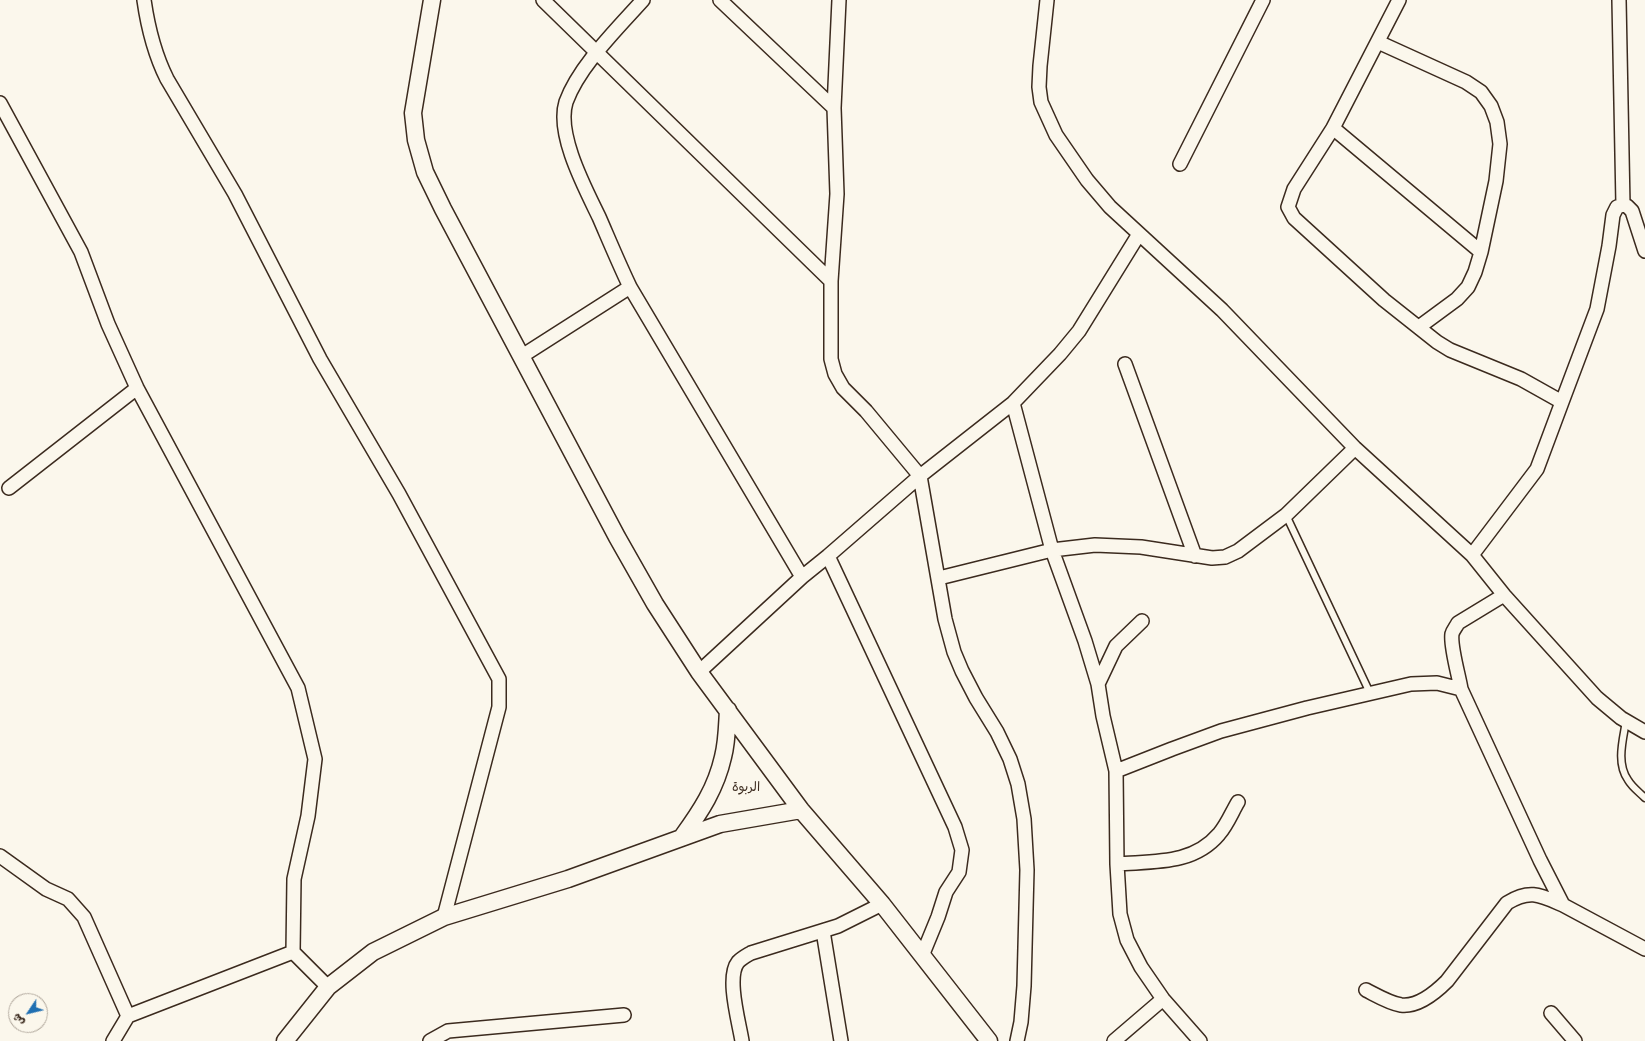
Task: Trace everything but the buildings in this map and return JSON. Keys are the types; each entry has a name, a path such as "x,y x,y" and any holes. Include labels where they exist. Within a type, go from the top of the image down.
{"street":[{"path":"144,0 152,41 158,62 235,194 320,359 399,494 499,679 499,708 444,917"},
{"path":"432,0 413,113 416,140 425,172 617,537 655,604 699,672 801,810 882,904 984,1039"},
{"path":"543,0 596,54 831,280"},
{"path":"643,0 596,54 575,84 566,103 564,125 568,143 577,170 630,287 802,577"},
{"path":"720,0 834,108"},
{"path":"839,0 834,108 837,194 831,280 831,359 835,374 843,388 866,411 920,476 945,619 954,652 976,698 997,732 1010,759 1018,784 1024,819 1027,870 1024,986 1021,1022 1017,1041"},
{"path":"1047,0 1040,66 1039,87 1042,102 1056,135 1087,180 1110,207 1222,310 1355,448 1472,555 1504,595 1597,698 1626,721 1645,732"},
{"path":"1180,164 1263,0"},
{"path":"1399,0 1333,128 1294,189 1288,202 1290,212 1294,218 1384,300 1450,350 1521,379 1562,402"},
{"path":"1619,0 1623,205"},
{"path":"1378,42 1466,82 1482,92 1491,106 1497,122 1500,144 1496,181 1481,252 1475,272 1468,287 1457,299 1419,327"},
{"path":"0,103 81,252 108,324 137,388 298,688 315,759 308,816 294,879 293,952 328,987"},
{"path":"1333,128 1481,252"},
{"path":"1623,205 1627,206 1632,211 1645,251"},
{"path":"1472,555 1537,469 1597,309 1609,246 1613,215 1617,208 1623,205"},
{"path":"699,672 802,577 920,476 1013,403 1060,354 1079,331 1140,234"},
{"path":"522,356 630,287"},
{"path":"1125,364 1195,556"},
{"path":"9,488 137,388"},
{"path":"1013,403 1052,550 1085,642 1098,684 1103,716 1116,772 1117,864 1120,914 1127,940 1141,967 1163,999 1200,1041"},
{"path":"939,578 1052,550 1096,545 1141,547 1212,558 1225,556 1238,551 1286,515 1355,448"},
{"path":"828,556 955,827 962,850 959,872 946,892 938,917 922,956"},
{"path":"1504,595 1458,623 1452,636 1452,646 1461,689 1540,860 1563,905"},
{"path":"1098,684 1116,646 1142,621"},
{"path":"1116,772 1221,731 1287,713 1411,684 1437,683 1461,689"},
{"path":"682,837 704,807 716,782 724,756 728,710"},
{"path":"1117,864 1182,859 1198,852 1220,834 1238,802"},
{"path":"285,1041 328,987 373,952 444,917 568,879 720,824 801,810"},
{"path":"0,856 46,889 68,899 84,917 128,1016"},
{"path":"1366,990 1401,1005 1415,1003 1437,991 1447,981 1507,903 1518,897 1529,894 1542,896 1563,905 1645,949"},
{"path":"742,1041 732,982 737,963 743,957 751,953 822,932 853,919 882,904"},
{"path":"822,932 840,1041"},
{"path":"113,1041 128,1016 293,952"},
{"path":"1114,1041 1163,999"},
{"path":"1551,1013 1575,1041"},
{"path":"430,1041 448,1031 624,1015"}],"lane":[{"path":"1286,515 1370,694"},
{"path":"1626,721 1622,768 1629,781 1645,798"}],"district":[{"name":"الربوة","path":"746,788"}]}
